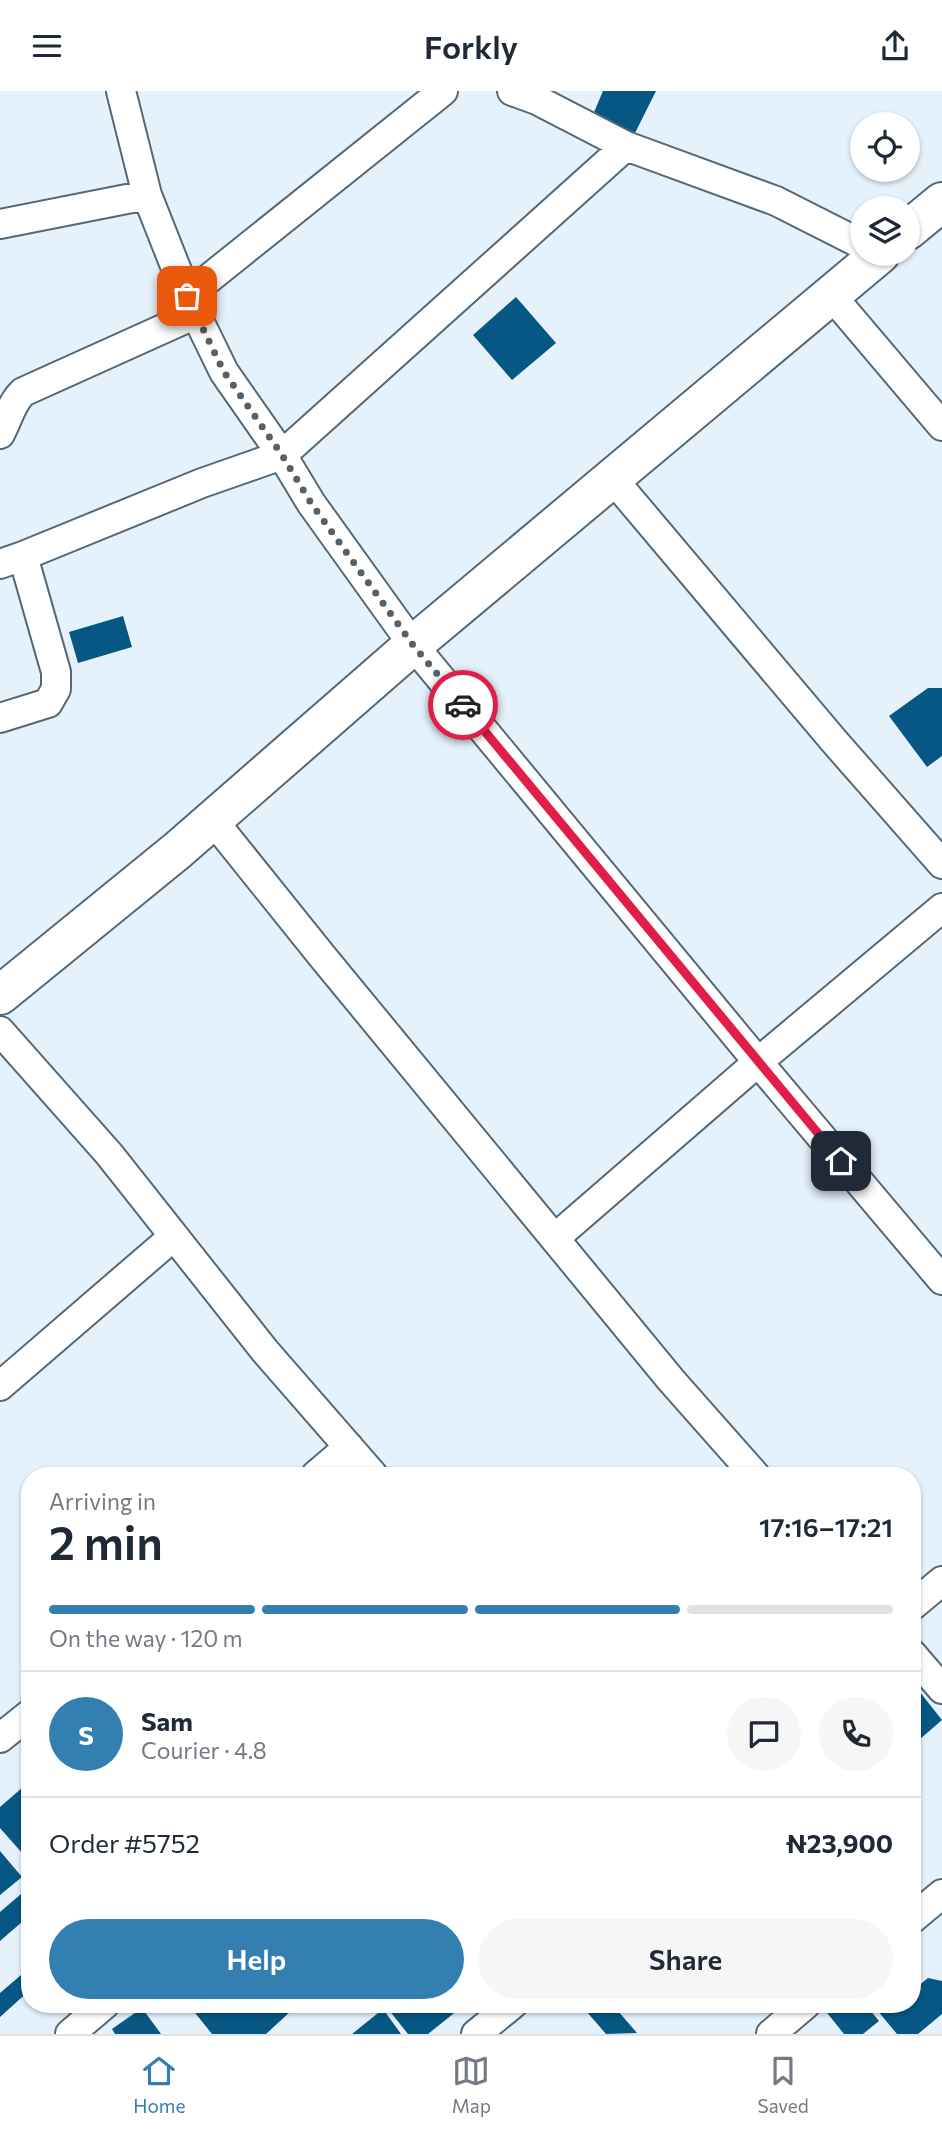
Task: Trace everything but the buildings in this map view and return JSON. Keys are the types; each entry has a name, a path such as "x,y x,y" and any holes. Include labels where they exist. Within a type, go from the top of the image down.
{"street":[{"path":"121,91 147,195 191,305 224,372 282,455 311,503 413,645 942,1280"},
{"path":"0,434 14,401 23,392 191,305 443,91"},
{"path":"512,91 537,100 626,146 776,201 850,238"},
{"path":"0,718 48,703 56,689 56,672 12,560 202,483 282,455 626,146"},
{"path":"0,224 147,195"},
{"path":"920,220 942,202"},
{"path":"0,995 866,266"},
{"path":"831,295 942,426"},
{"path":"612,478 834,741 942,864"},
{"path":"212,819 671,1380 748,1467"},
{"path":"555,1237 942,908"},
{"path":"0,1031 109,1154 265,1351 366,1467"},
{"path":"0,1386 174,1236"},
{"path":"325,1467 349,1447"},
{"path":"921,1598 942,1581"},
{"path":"921,1664 942,1689"},
{"path":"0,1738 21,1721"},
{"path":"70,2034 94,2013"},
{"path":"476,2034 502,2013"},
{"path":"771,2034 796,2013"}],"way so far":[{"path":"187,296 224,372 282,455 311,503 413,645 463,705"}],"route":[{"path":"463,705 841,1161"}]}
